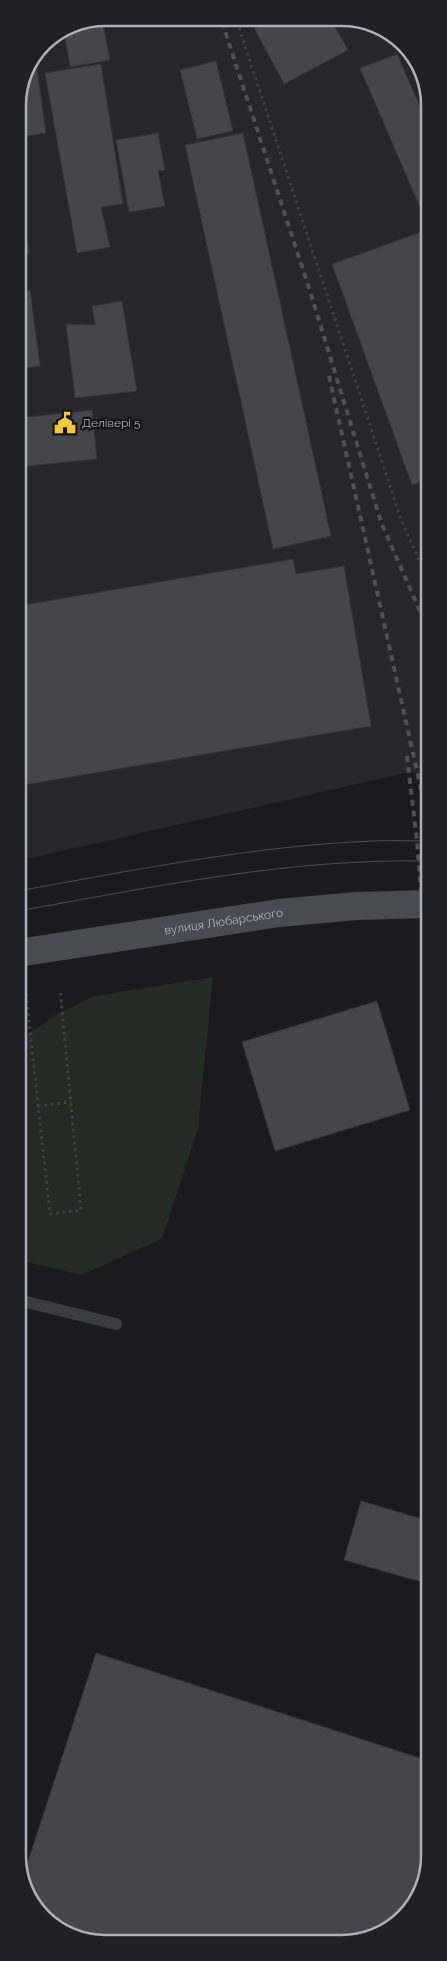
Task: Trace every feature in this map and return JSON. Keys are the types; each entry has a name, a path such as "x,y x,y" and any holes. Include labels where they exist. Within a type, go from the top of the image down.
{"main road":[{"name":"вулиця Любарського","path":"26,952 279,913 356,906 421,904"}],"lane":[{"path":"26,1302 116,1324"}],"path":[{"path":"238,26 402,522 421,564"},
{"path":"26,994 50,1214 81,1210 60,989"},
{"path":"38,1106 71,1102"}],"shaded area":[{"path":"105,26 342,26 367,30 377,34 398,49 413,70 417,80 421,105 421,774 410,772 26,859 26,100 34,70 43,57 53,46 80,30"},
{"path":"213,977 198,1129 162,1239 81,1275 26,1262 26,1036 57,1014 95,996"}],"building":[{"path":"103,26 110,60 70,67 65,38 80,30"},
{"path":"253,26 335,26 348,50 284,84"},
{"path":"397,54 421,109 421,209 360,68"},
{"path":"216,61 233,131 197,139 180,70"},
{"path":"101,64 123,204 101,207 110,247 77,253 45,73"},
{"path":"37,66 46,133 26,137 26,100 29,85"},
{"path":"158,133 165,170 158,171 165,206 129,212 116,140"},
{"path":"243,133 331,536 273,549 185,145"},
{"path":"26,231 29,253 26,254"},
{"path":"421,232 421,482 412,485 332,264"},
{"path":"30,290 40,366 26,368 26,291"},
{"path":"122,301 137,391 75,398 66,324 95,325 92,306"},
{"path":"92,410 97,459 26,466 26,417"},
{"path":"293,559 296,574 344,566 371,726 26,785 26,605"},
{"path":"377,1001 410,1110 275,1151 242,1042"},
{"path":"361,1501 421,1519 421,1582 344,1560"},
{"path":"96,1653 421,1758 421,1861 413,1891 398,1912 377,1927 362,1932 342,1935 105,1935 90,1933 75,1929 66,1924 46,1908 34,1891 27,1865"}],"tram line":[{"path":"26,890 239,853 372,841 421,841"},
{"path":"26,910 171,884 274,869 377,861 421,861"}],"railway":[{"path":"223,26 309,288 381,522 421,614"},
{"path":"329,376 421,789"},
{"path":"407,756 421,891"}],"place":[{"name":"Делівері 5","path":"65,423"}]}
